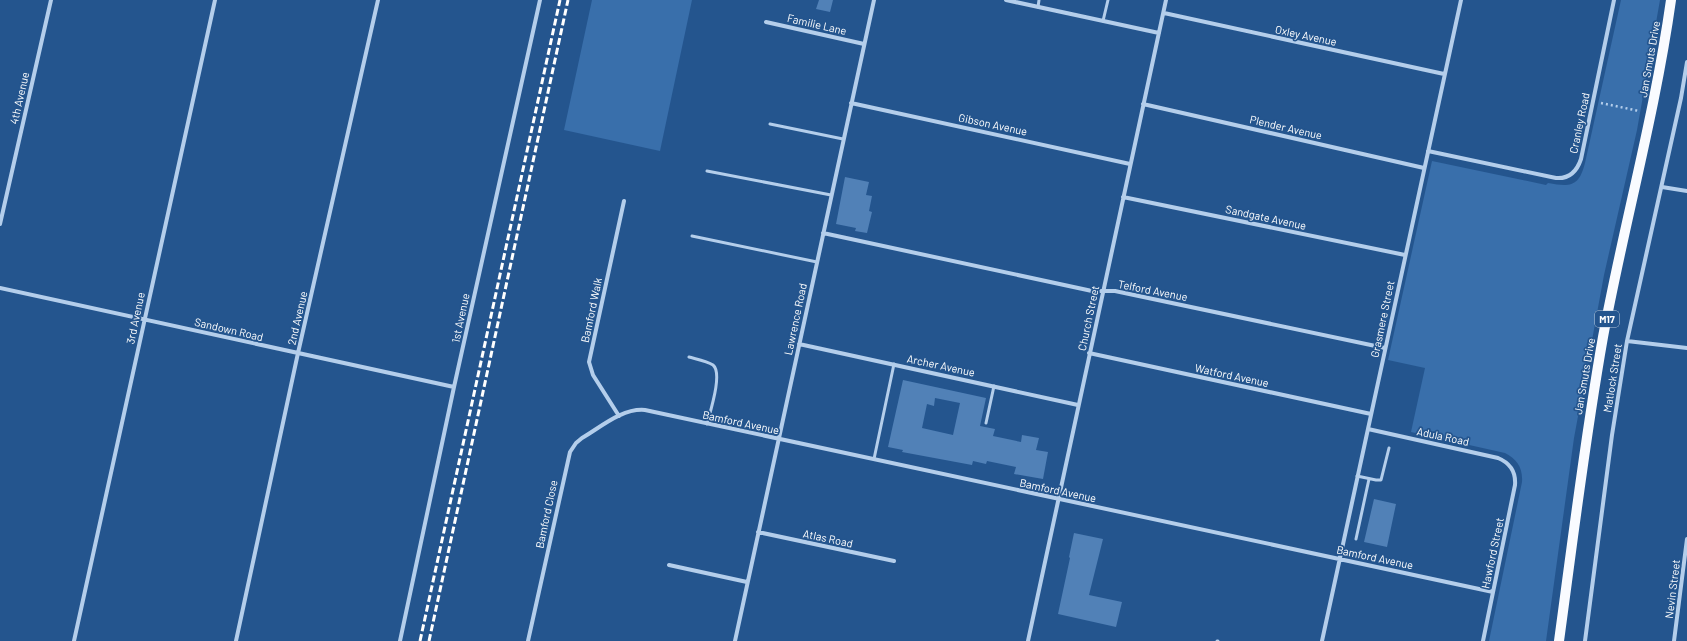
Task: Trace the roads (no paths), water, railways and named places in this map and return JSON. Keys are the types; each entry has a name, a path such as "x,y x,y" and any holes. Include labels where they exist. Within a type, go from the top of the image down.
{"main road":[{"name":"Jan Smuts Drive","path":"1559,641 1589,421 1603,336 1651,111 1671,0"}],"street":[{"name":"4th Avenue","path":"0,224 51,0"},
{"name":"3rd Avenue","path":"74,641 215,0"},
{"name":"2nd Avenue","path":"236,641 298,353 378,0"},
{"name":"1st Avenue","path":"400,641 454,387 540,0"},
{"name":"Lawrence Road","path":"735,641 874,0"},
{"path":"1006,0 1159,33"},
{"name":"Church Street","path":"1028,641 1166,0"},
{"name":"Grasmere Street","path":"1322,641 1461,0"},
{"name":"Cranley Road","path":"1428,151 1556,178 1564,178 1573,173 1579,164 1614,0"},
{"name":"Oxley Avenue","path":"1164,13 1444,74"},
{"name":"Familie Lane","path":"766,22 864,44"},
{"name":"Matlock Street","path":"1585,641 1612,435 1627,341 1662,187 1687,62"},
{"path":"1681,98 1687,99"},
{"name":"Gibson Avenue","path":"851,102 1130,164"},
{"name":"Plender Avenue","path":"1143,104 1424,168"},
{"path":"1662,187 1687,191"},
{"name":"Sandgate Avenue","path":"1123,197 1405,255"},
{"name":"Bamford Walk","path":"619,416 593,375 589,362 624,201"},
{"name":"Telford Avenue","path":"823,233 1092,291 1115,291 1385,348"},
{"name":"Sandown Road","path":"0,288 454,387"},
{"path":"1627,341 1687,348"},
{"name":"Archer Avenue","path":"799,344 1078,405"},
{"name":"Watford Avenue","path":"1089,353 1371,414"},
{"name":"Bamford Avenue","path":"619,416 631,411 640,410 1494,592"},
{"name":"Bamford Close","path":"528,641 570,452 576,443 582,438 619,416"},
{"name":"Adula Road","path":"1368,429 1498,458 1512,468"},
{"name":"Hawford Street","path":"1483,641 1515,485 1512,468"},
{"name":"Atlas Road","path":"758,532 894,562"},
{"name":"Nevin Street","path":"1674,641 1687,539"},
{"path":"669,565 747,582"}],"lane":[{"path":"1038,7 1039,0"},
{"path":"1103,21 1108,0"},
{"path":"770,124 844,139"},
{"path":"707,171 831,195"},
{"path":"692,236 817,262"},
{"path":"689,357 712,364 716,368 716,387 707,424"},
{"path":"874,459 894,364"},
{"path":"986,423 994,386"},
{"path":"1357,476 1379,481 1383,478 1389,448"},
{"path":"1356,539 1369,479"}],"railway":[{"path":"420,641 560,0"},
{"path":"429,641 568,0"}]}
